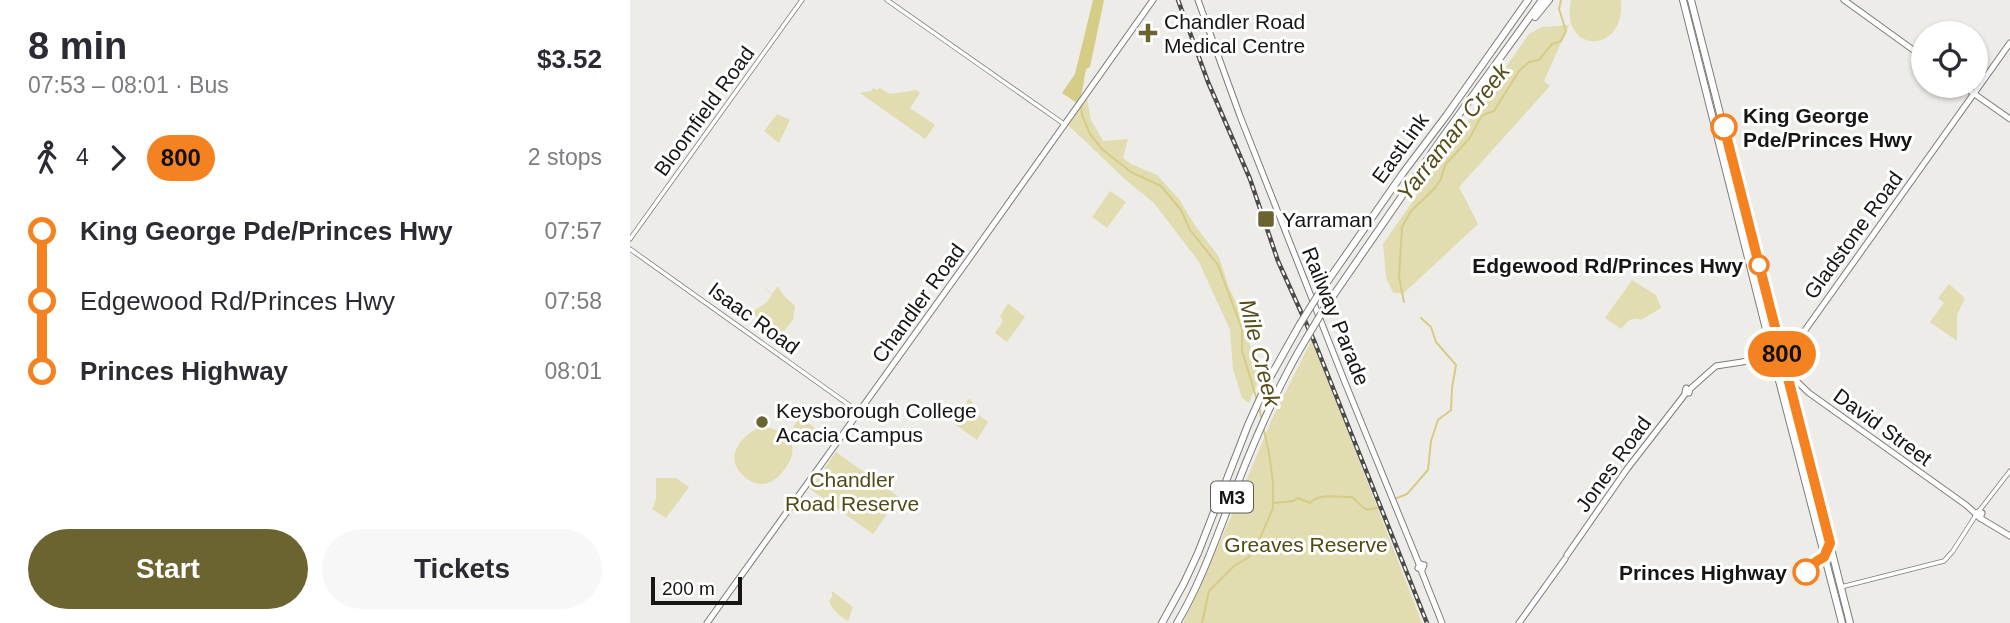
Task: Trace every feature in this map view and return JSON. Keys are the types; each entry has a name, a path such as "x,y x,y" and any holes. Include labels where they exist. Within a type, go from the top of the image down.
{"highway":[{"name":"EastLink","path":"1162,623 1198,553 1268,381 1300,324 1403,173 1528,0"},
{"name":"EastLink","path":"1177,623 1203,572 1273,399 1306,339 1441,138 1542,0"},
{"path":"1525,24 1535,17 1549,0"},
{"path":"1683,0 1769,356 1825,556 1850,623"},
{"path":"1691,0 1830,543 1842,623"},
{"path":"1769,356 1781,353"},
{"path":"1825,556 1830,543"}],"main road":[{"name":"Chandler Road","path":"707,623 1153,0"},
{"name":"Railway Parade","path":"1198,0 1240,117 1343,380 1442,623"},
{"path":"1844,0 1911,48"},
{"name":"Gladstone Road","path":"1988,74 2010,43"},
{"name":"Gladstone Road","path":"1781,353 1792,346 1971,98"},
{"path":"1980,98 2010,119"},
{"path":"1775,328 1781,332 1785,343 1792,346 1785,368"},
{"name":"Jones Road","path":"1519,623 1627,469 1688,391 1716,366 1769,356"},
{"name":"David Street","path":"1785,368 1809,393 2010,536"},
{"path":"1793,397 1800,391 1809,393"}],"street":[{"name":"Bloomfield Road","path":"630,239 802,0"},
{"path":"887,0 1064,124"},
{"name":"Isaac Road","path":"630,249 859,412"},
{"path":"1837,588 1947,559 2010,471"}],"green space":[{"path":"1571,0 1621,0 1620,18 1614,31 1604,39 1593,41 1583,38 1574,31 1570,18"},
{"path":"1569,25 1544,81 1550,86 1459,187 1478,224 1404,293 1393,293 1386,277 1383,244 1529,34 1542,27"},
{"path":"880,88 890,94 917,90 920,93 910,108 935,125 925,139 860,93"},
{"path":"1087,99 1091,120 1103,141 1128,139 1123,158 1157,175 1179,199 1219,257 1229,288 1242,314 1259,380 1249,403 1242,398 1233,369 1230,330 1199,262 1154,203 1067,124"},
{"path":"777,114 790,120 779,143 764,131"},
{"path":"1110,191 1126,202 1107,228 1092,217"},
{"path":"1632,280 1656,295 1661,308 1641,320 1630,320 1621,329 1605,318"},
{"path":"1949,284 1965,298 1957,315 1957,341 1930,322 1944,303 1938,298"},
{"path":"760,285 772,294 778,286 795,306 793,320 780,336 751,313 772,295"},
{"path":"1008,303 1025,317 1007,342 995,333 1003,321 1000,317"},
{"name":"Greaves Reserve","path":"1312,339 1422,623 1183,623 1272,419"},
{"path":"970,399 975,407 974,411 988,422 977,440 953,423 955,419 952,414 956,409 964,415 967,413 967,400"},
{"path":"800,417 815,428 804,443 790,432"},
{"path":"763,427 786,436 792,447 792,454 779,476 762,484 745,477 739,471 734,458 744,438"},
{"name":"Chandler Road Reserve","path":"836,452 899,497 873,534 810,489"},
{"path":"656,478 676,478 689,487 666,518 652,509 656,499"},
{"path":"832,591 853,607 848,621 829,601"}],"shaded area":[{"path":"1093,0 1104,0 1090,67 1086,69 1077,103 1062,93 1075,74"}],"waterway":[{"name":"Yarraman Creek","path":"1404,302 1399,277 1402,227 1411,211 1434,189 1441,179 1445,165 1469,139 1482,115 1494,111 1519,71 1529,62 1539,60 1552,44 1561,41 1566,31 1559,9 1561,0"},
{"name":"Mile Creek","path":"1081,103 1082,115 1090,134 1103,150 1131,172 1161,186 1181,210 1190,230 1218,265 1242,329 1242,351 1257,400"},
{"name":"Yarraman Creek","path":"1397,498 1407,494 1428,470 1431,441 1438,420 1451,410 1456,365 1436,342 1431,327 1421,318"},
{"name":"Mile Creek","path":"1259,406 1261,417"},
{"name":"Mile Creek","path":"1202,623 1209,591 1234,566 1249,557 1273,508 1273,483 1263,426"},
{"name":"Yarraman Creek","path":"1273,503 1298,498 1310,503 1324,497 1352,497 1366,509 1379,507"}],"railway":[{"path":"1178,0 1208,82 1250,179 1278,261 1315,343 1427,623"}],"bus line":[{"name":"800","path":"1724,127 1830,543 1824,557 1806,572"}],"place":[{"name":"Chandler Road Medical Centre","path":"1148,33"},
{"name":"King George Pde/Princes Hwy","path":"1724,127"},
{"name":"Yarraman","path":"1266,219"},
{"name":"Edgewood Rd/Princes Hwy","path":"1759,265"},
{"name":"Keysborough College Acacia Campus","path":"762,422"},
{"name":"Princes Highway","path":"1806,572"}]}
